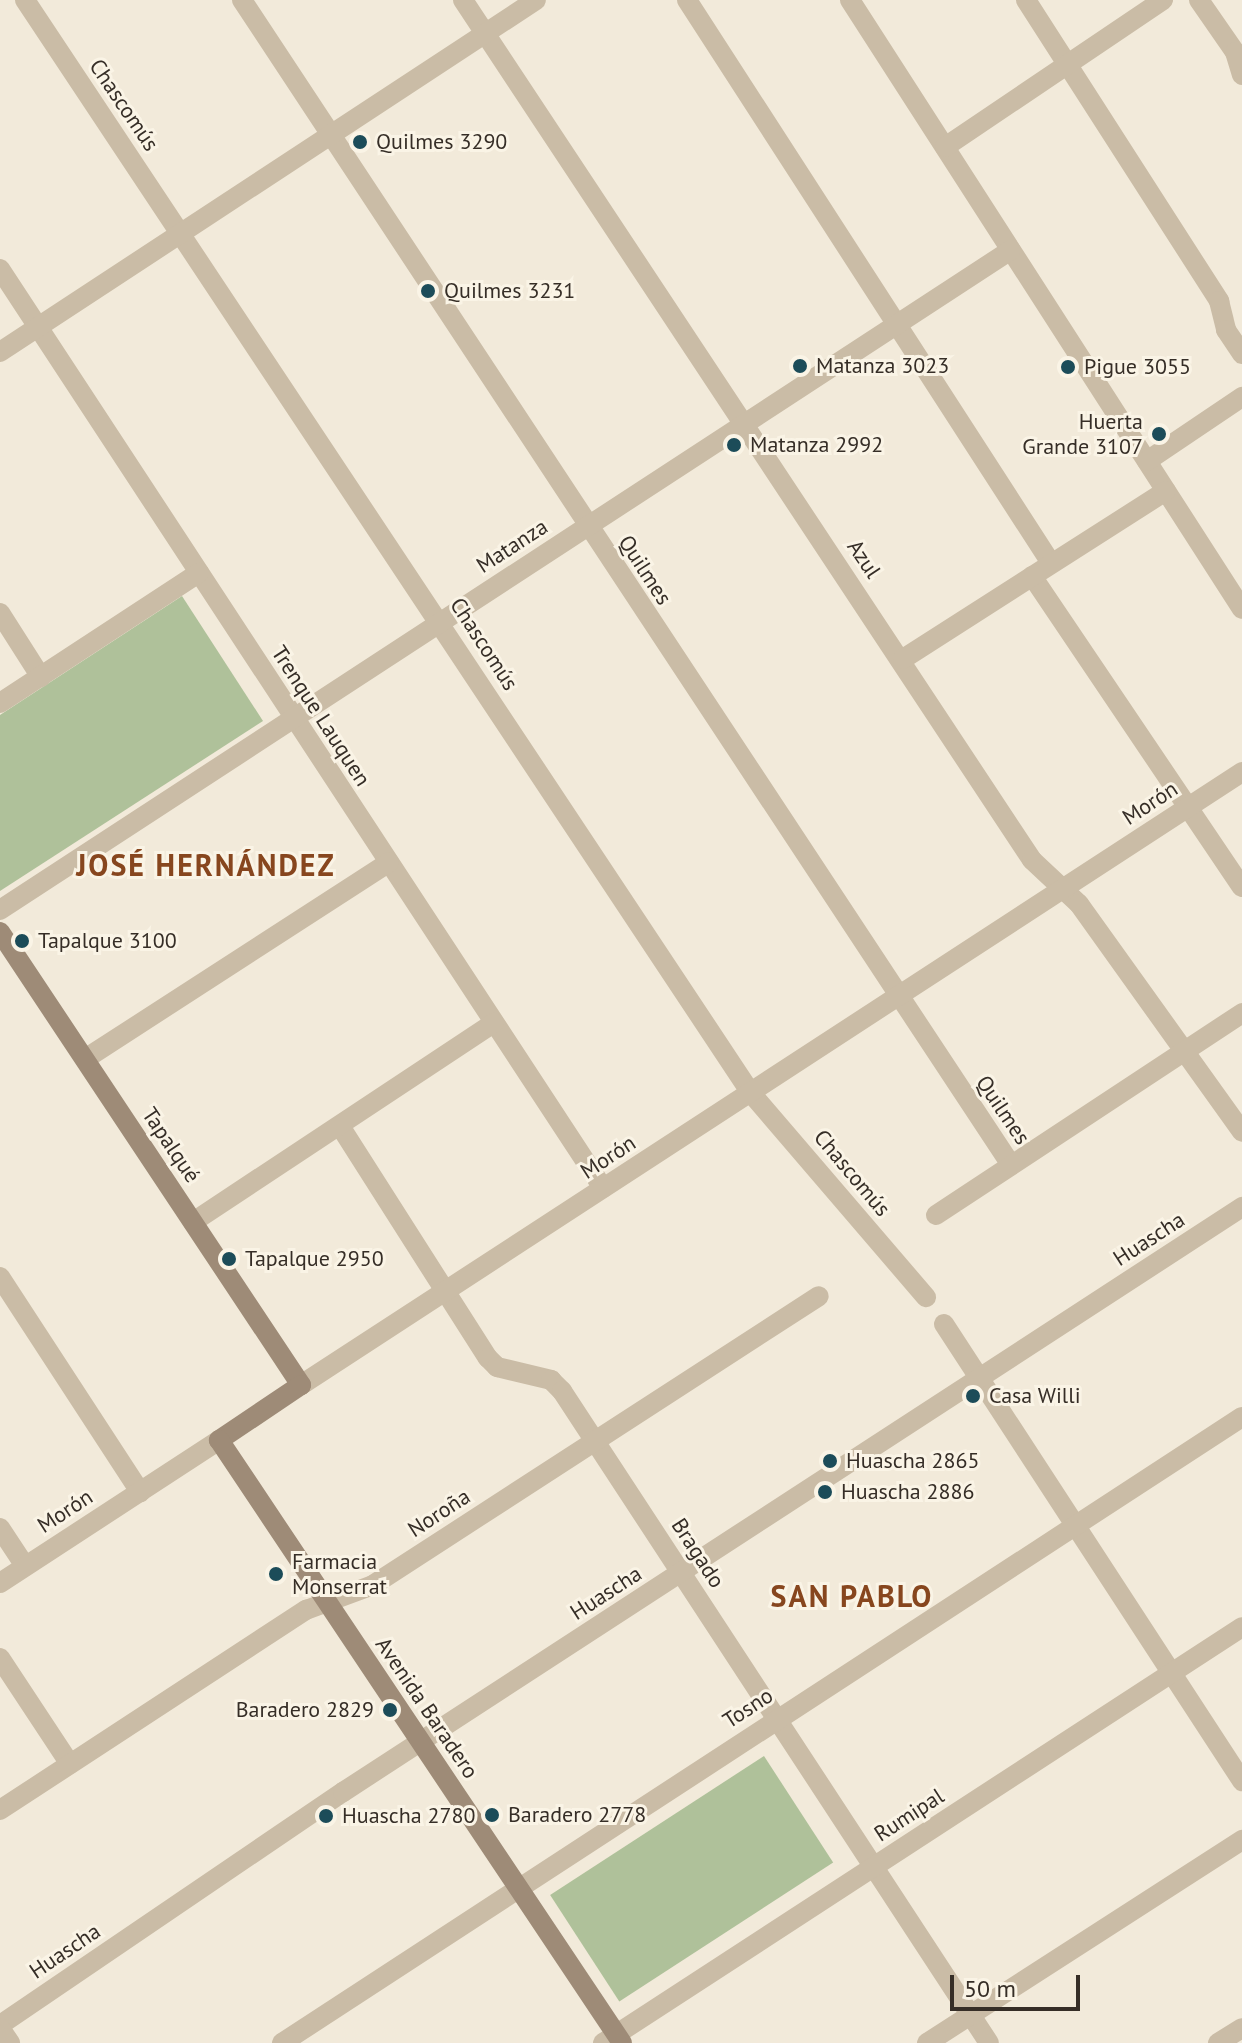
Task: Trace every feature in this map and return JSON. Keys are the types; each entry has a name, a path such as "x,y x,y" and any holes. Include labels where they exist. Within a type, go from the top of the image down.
{"main road":[{"name":"Tapalqué","path":"0,932 301,1385"},
{"name":"Morón","path":"219,1440 301,1385"},
{"name":"Avenida Baradero","path":"219,1440 518,1887 614,2040"}],"street":[{"name":"Chascomús","path":"25,0 751,1093 926,1297"},
{"name":"Quilmes","path":"242,0 1011,1165"},
{"name":"Azul","path":"463,0 743,425 903,659 1032,860 1064,888 1242,1132"},
{"path":"0,352 536,0"},
{"path":"687,0 1051,563"},
{"path":"850,0 1166,491 1235,582 1242,609"},
{"path":"1026,0 1219,301 1226,330 1242,354"},
{"path":"945,147 1163,0"},
{"path":"1199,0 1235,52 1242,75"},
{"name":"Matanza","path":"0,910 1011,250"},
{"name":"Trenque Lauquen","path":"0,269 603,1188"},
{"path":"1147,461 1242,397"},
{"path":"903,659 1166,491"},
{"path":"0,703 199,573"},
{"path":"1032,576 1242,887"},
{"path":"0,613 41,677"},
{"name":"Morón","path":"301,1385 1242,772"},
{"path":"85,1059 389,862"},
{"path":"936,1215 1242,1013"},
{"path":"193,1222 494,1023"},
{"name":"Bragado","path":"340,1126 445,1293 497,1367 551,1380 596,1441 989,2043"},
{"name":"Huascha","path":"0,2026 420,1741 1242,1207"},
{"path":"0,1277 140,1492"},
{"name":"Noroña","path":"0,1810 325,1599 373,1585 819,1296"},
{"path":"944,1324 1242,1781"},
{"name":"Tosno","path":"282,2043 1242,1417"},
{"name":"Morón","path":"0,1583 219,1440"},
{"path":"0,1528 25,1566"},
{"name":"Rumipal","path":"614,2040 874,1866 1242,1627"},
{"path":"0,1658 70,1764"},
{"path":"927,2043 1242,1840"},
{"path":"0,2026 10,2043"},
{"path":"1218,2043 1242,2028"}],"green space":[{"path":"182,596 263,721 0,891 0,715"},
{"path":"764,1756 833,1863 619,2001 550,1895"}],"place":[{"name":"Quilmes 3290","path":"360,142"},
{"name":"Quilmes 3231","path":"428,291"},
{"name":"Matanza 3023","path":"800,366"},
{"name":"Pigue 3055","path":"1068,367"},
{"name":"Huerta Grande 3107","path":"1159,434"},
{"name":"Matanza 2992","path":"734,445"},
{"name":"Tapalque 3100","path":"22,941"},
{"name":"Tapalque 2950","path":"229,1259"},
{"name":"Casa Willi","path":"973,1396"},
{"name":"Huascha 2865","path":"830,1461"},
{"name":"Huascha 2886","path":"825,1492"},
{"name":"Farmacia Monserrat","path":"276,1574"},
{"name":"Baradero 2829","path":"390,1710"},
{"name":"Baradero 2778","path":"492,1815"},
{"name":"Huascha 2780","path":"326,1816"}],"district":[{"name":"JOSÉ HERNÁNDEZ","path":"206,865"},
{"name":"SAN PABLO","path":"852,1596"}]}
